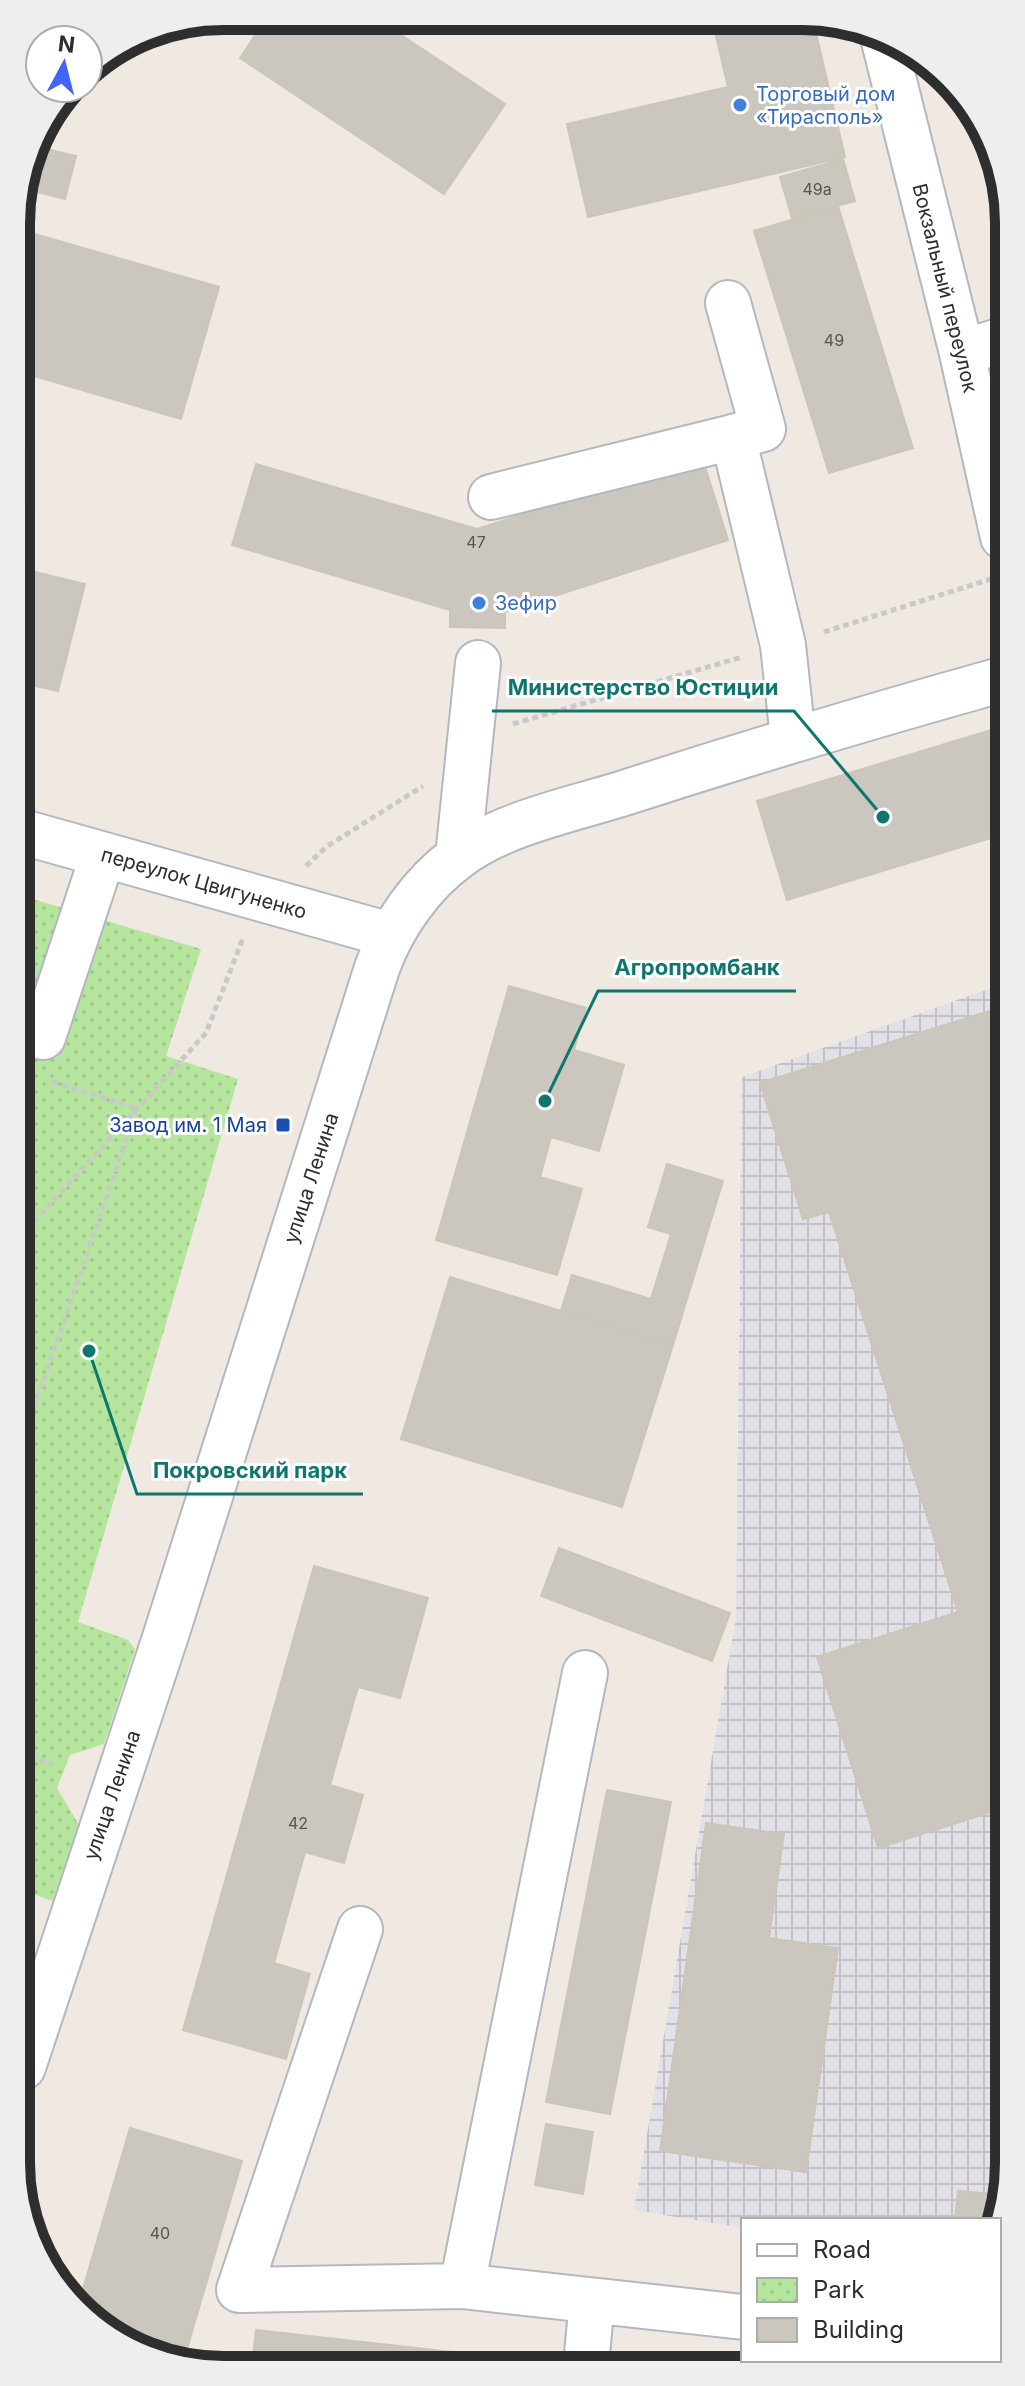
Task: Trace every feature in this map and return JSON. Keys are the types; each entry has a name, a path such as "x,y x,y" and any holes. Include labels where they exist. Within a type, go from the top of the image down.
{"street":[{"name":"Вокзальный переулок","path":"886,50 962,353 995,501"},
{"path":"491,497 763,429 728,303"},
{"path":"962,353 995,342"},
{"path":"733,437 783,645 793,738"},
{"path":"458,857 478,663"},
{"name":"улица Ленина","path":"30,2046 166,1635 390,935 418,897 458,857 505,831 793,738 995,682"},
{"name":"переулок Цвигуненко","path":"30,834 390,935"},
{"path":"43,1037 103,855"},
{"path":"462,2286 585,1673"},
{"path":"360,1929 239,2290 462,2286 741,2317"},
{"path":"587,2356 592,2301"}],"path":[{"path":"306,866 326,847 416,791 469,749 517,722 783,645 995,578"},
{"path":"30,1226 206,1033 248,925"},
{"path":"46,1080 137,1108"},
{"path":"30,1420 137,1108"},
{"path":"30,1754 53,1766"}],"shaded area":[{"path":"995,987 995,2176 986,2218 741,2218 741,2228 634,2210 736,1617 742,1077"}],"green space":[{"path":"30,898 201,949 166,1056 238,1079 78,1622 128,1640 135,1649 104,1744 70,1755 57,1788 79,1825 53,1901 30,1893"}],"building":[{"path":"259,30 394,30 505,104 444,194 240,58"},
{"name":"Торговый дом «Тирасполь»","path":"715,30 815,30 845,157 588,217 567,124 728,87"},
{"path":"45,149 76,156 65,199 33,191"},
{"path":"843,159 855,201 792,218 780,177"},
{"path":"838,206 913,448 829,473 754,231"},
{"path":"30,233 219,287 181,419 30,375"},
{"path":"702,457 728,540 505,612 505,628 450,627 450,610 232,545 256,464 477,529"},
{"path":"30,571 85,584 58,691 30,685"},
{"path":"995,729 995,837 787,900 757,801"},
{"path":"509,986 586,1008 574,1050 624,1065 599,1151 551,1137 540,1177 582,1189 557,1275 436,1240"},
{"path":"995,1009 995,1811 878,1848 817,1657 958,1612 829,1212 803,1219 760,1083"},
{"path":"667,1164 723,1181 673,1345 561,1311 572,1275 651,1299 671,1234 648,1227"},
{"path":"450,1277 673,1345 622,1507 401,1439"},
{"path":"559,1548 730,1613 712,1661 541,1596"},
{"path":"314,1566 428,1598 400,1698 358,1687 330,1785 363,1795 344,1863 305,1852 274,1963 310,1974 286,2059 183,2030"},
{"path":"607,1790 671,1802 610,2114 546,2102"},
{"path":"706,1823 784,1834 769,1938 838,1948 806,2172 660,2151"},
{"path":"546,2124 593,2132 583,2194 535,2185"},
{"path":"130,2128 242,2161 186,2352 138,2336 96,2308 82,2294"},
{"path":"958,2191 992,2194 986,2218 955,2218"},
{"path":"256,2330 488,2356 253,2356"}],"place":[{"name":"Торговый дом «Тирасполь»","path":"740,105"},
{"name":"Зефир","path":"479,603"},
{"name":"Министерство Юстиции","path":"883,817"},
{"name":"Агропромбанк","path":"545,1101"},
{"name":"Завод им. 1 Мая","path":"283,1125"},
{"name":"Покровский парк","path":"89,1351"}]}
